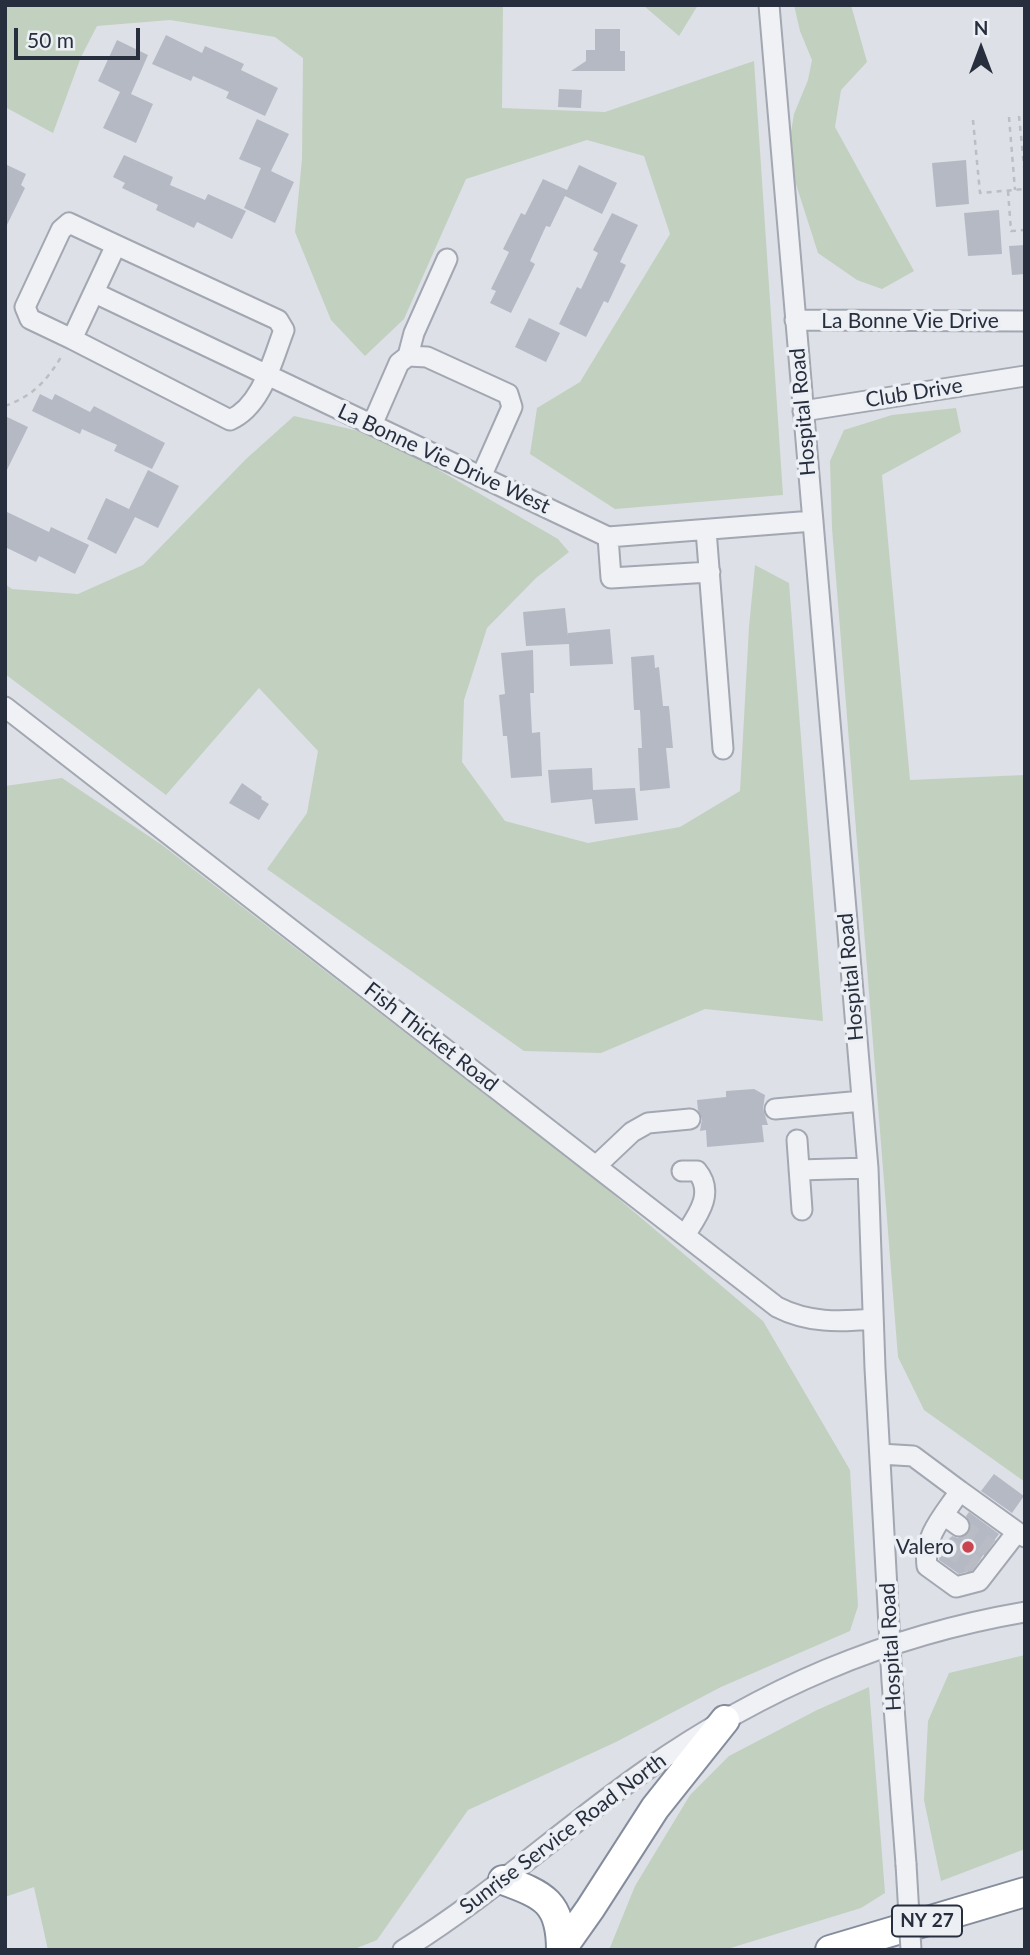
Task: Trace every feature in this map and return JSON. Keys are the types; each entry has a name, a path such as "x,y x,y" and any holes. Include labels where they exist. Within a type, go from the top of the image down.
{"highway":[{"path":"561,1950 656,1808 725,1720"},
{"path":"503,1880 528,1889 548,1901 558,1920 561,1950"},
{"name":"NY 27","path":"830,1950 1025,1892"}],"street":[{"name":"Hospital Road","path":"769,5 868,1168 890,1645 911,1950"},
{"path":"69,222 116,245 278,320 284,330 267,375 252,404 242,415 230,420 30,319 25,307 61,230 69,222"},
{"path":"72,339 116,245"},
{"path":"372,425 399,363 408,356 414,333 447,259"},
{"name":"La Bonne Vie Drive West","path":"94,293 608,537 813,521"},
{"name":"La Bonne Vie Drive","path":"795,320 1025,321"},
{"path":"408,356 427,357 508,394 512,407 481,477"},
{"name":"Club Drive","path":"803,411 1025,376"},
{"path":"706,530 723,749"},
{"path":"608,537 611,578 710,572"},
{"name":"Fish Thicket Road","path":"5,708 760,1296 794,1317 827,1321 873,1319"},
{"path":"775,1109 862,1101"},
{"path":"596,1166 632,1132 648,1123 690,1119"},
{"path":"797,1140 802,1210"},
{"path":"799,1170 868,1168"},
{"path":"682,1171 696,1171 703,1179 705,1195 703,1207 685,1235"},
{"path":"880,1454 913,1456 1021,1535 995,1551 981,1570 979,1581 956,1587 927,1566 925,1552 951,1521 960,1492"},
{"name":"Sunrise Service Road North","path":"402,1950 503,1880 647,1769 725,1720 815,1673 890,1645 967,1623 1025,1612"}],"path":[{"path":"1020,116 1025,176"},
{"path":"1009,117 1015,190"},
{"path":"973,120 980,193 1025,189"},
{"path":"1008,191 1011,231 1025,230"},
{"path":"5,406 23,400 48,378 72,339"}],"green space":[{"path":"5,5 503,5 502,108 605,112 754,61 783,495 615,509 530,454 537,408 580,382 670,234 644,156 587,140 466,179 404,319 365,356 331,320 295,232 302,159 303,58 275,37 170,20 97,26 81,57 53,133 5,107"},
{"path":"643,5 698,5 679,36"},
{"path":"794,5 851,5 867,62 841,90 835,127 914,271 882,289 857,280 818,253 787,156 794,114 808,80 812,60 800,31"},
{"path":"956,408 961,432 882,475 910,780 1025,775 1025,1482 924,1410 898,1357 832,528 830,461 844,430 892,415"},
{"path":"294,416 380,436 558,539 569,552 536,578 487,628 464,700 462,762 505,821 588,843 680,827 740,791 755,565 789,583 823,1021 705,1009 601,1053 524,1051 267,869 307,813 318,751 259,688 166,795 5,674 5,584 12,589 78,594 143,565 246,459"},
{"path":"62,778 162,845 601,1184 763,1321 850,1470 858,1606 850,1631 721,1687 616,1742 468,1810 377,1940 352,1950 48,1950 34,1887 5,1897 5,786"},
{"path":"1025,1655 1025,1849 941,1881 924,1800 928,1721 949,1673"},
{"path":"869,1687 885,1893 861,1908 724,1950 609,1950 635,1886 690,1795 729,1756 817,1710"}],"building":[{"path":"595,29 620,29 620,51 625,51 625,71 571,71 586,61 586,50 595,50"},
{"path":"166,35 202,53 205,46 244,64 241,70 278,88 265,116 226,98 229,92 193,76 191,81 152,64"},
{"path":"117,40 148,55 131,94 153,104 136,143 103,128 120,92 98,81"},
{"path":"559,89 582,90 581,108 558,107"},
{"path":"257,119 289,134 271,171 294,182 275,223 244,208 261,168 239,159"},
{"path":"124,155 173,177 170,185 205,200 208,194 246,211 232,239 197,222 194,228 156,210 158,205 122,188 125,183 113,177"},
{"path":"966,160 969,204 936,207 932,163"},
{"path":"5,164 26,174 21,185 25,188 5,229"},
{"path":"579,165 617,183 602,214 565,196 550,227 546,226 530,261 535,264 511,313 490,303 496,291 491,289 509,252 503,249 521,213 525,215 543,179 567,190"},
{"path":"999,210 1002,254 968,256 964,213"},
{"path":"612,213 638,225 620,262 626,265 608,303 604,301 586,337 559,324 577,287 581,289 598,253 593,250"},
{"path":"1025,245 1025,274 1012,275 1009,246"},
{"path":"529,318 560,333 546,362 515,347"},
{"path":"40,394 52,400 55,394 90,412 94,406 165,443 152,469 114,451 117,445 82,429 80,434 32,411"},
{"path":"5,416 28,427 5,474"},
{"path":"148,470 179,486 158,528 135,517 116,554 87,539 106,498 129,509"},
{"path":"5,511 49,532 51,527 89,545 75,574 39,556 36,562 5,547"},
{"path":"565,608 568,636 568,633 610,629 613,664 570,666 569,644 526,646 523,612"},
{"path":"533,650 534,693 530,693 532,733 540,732 542,776 511,778 499,695 505,694 501,653"},
{"path":"654,655 655,668 659,667 663,706 669,706 673,748 666,748 670,788 640,791 640,710 634,710 631,657"},
{"path":"592,768 593,790 635,788 638,820 595,824 592,799 551,803 548,770"},
{"path":"242,783 269,804 259,820 229,803"},
{"path":"754,1089 765,1095 763,1109 768,1125 762,1125 764,1142 707,1147 706,1130 700,1131 702,1119 697,1100 726,1097 726,1091"},
{"path":"994,1474 1024,1496 1012,1513 981,1491"},
{"path":"969,1512 999,1534 972,1570 959,1574 939,1560 940,1552 952,1536 958,1538 968,1534 971,1527 966,1516"}],"tunnel":[{"path":"959,1526 990,1548"},
{"path":"945,1545 976,1566"}],"place":[{"name":"Valero","path":"968,1547"}]}
